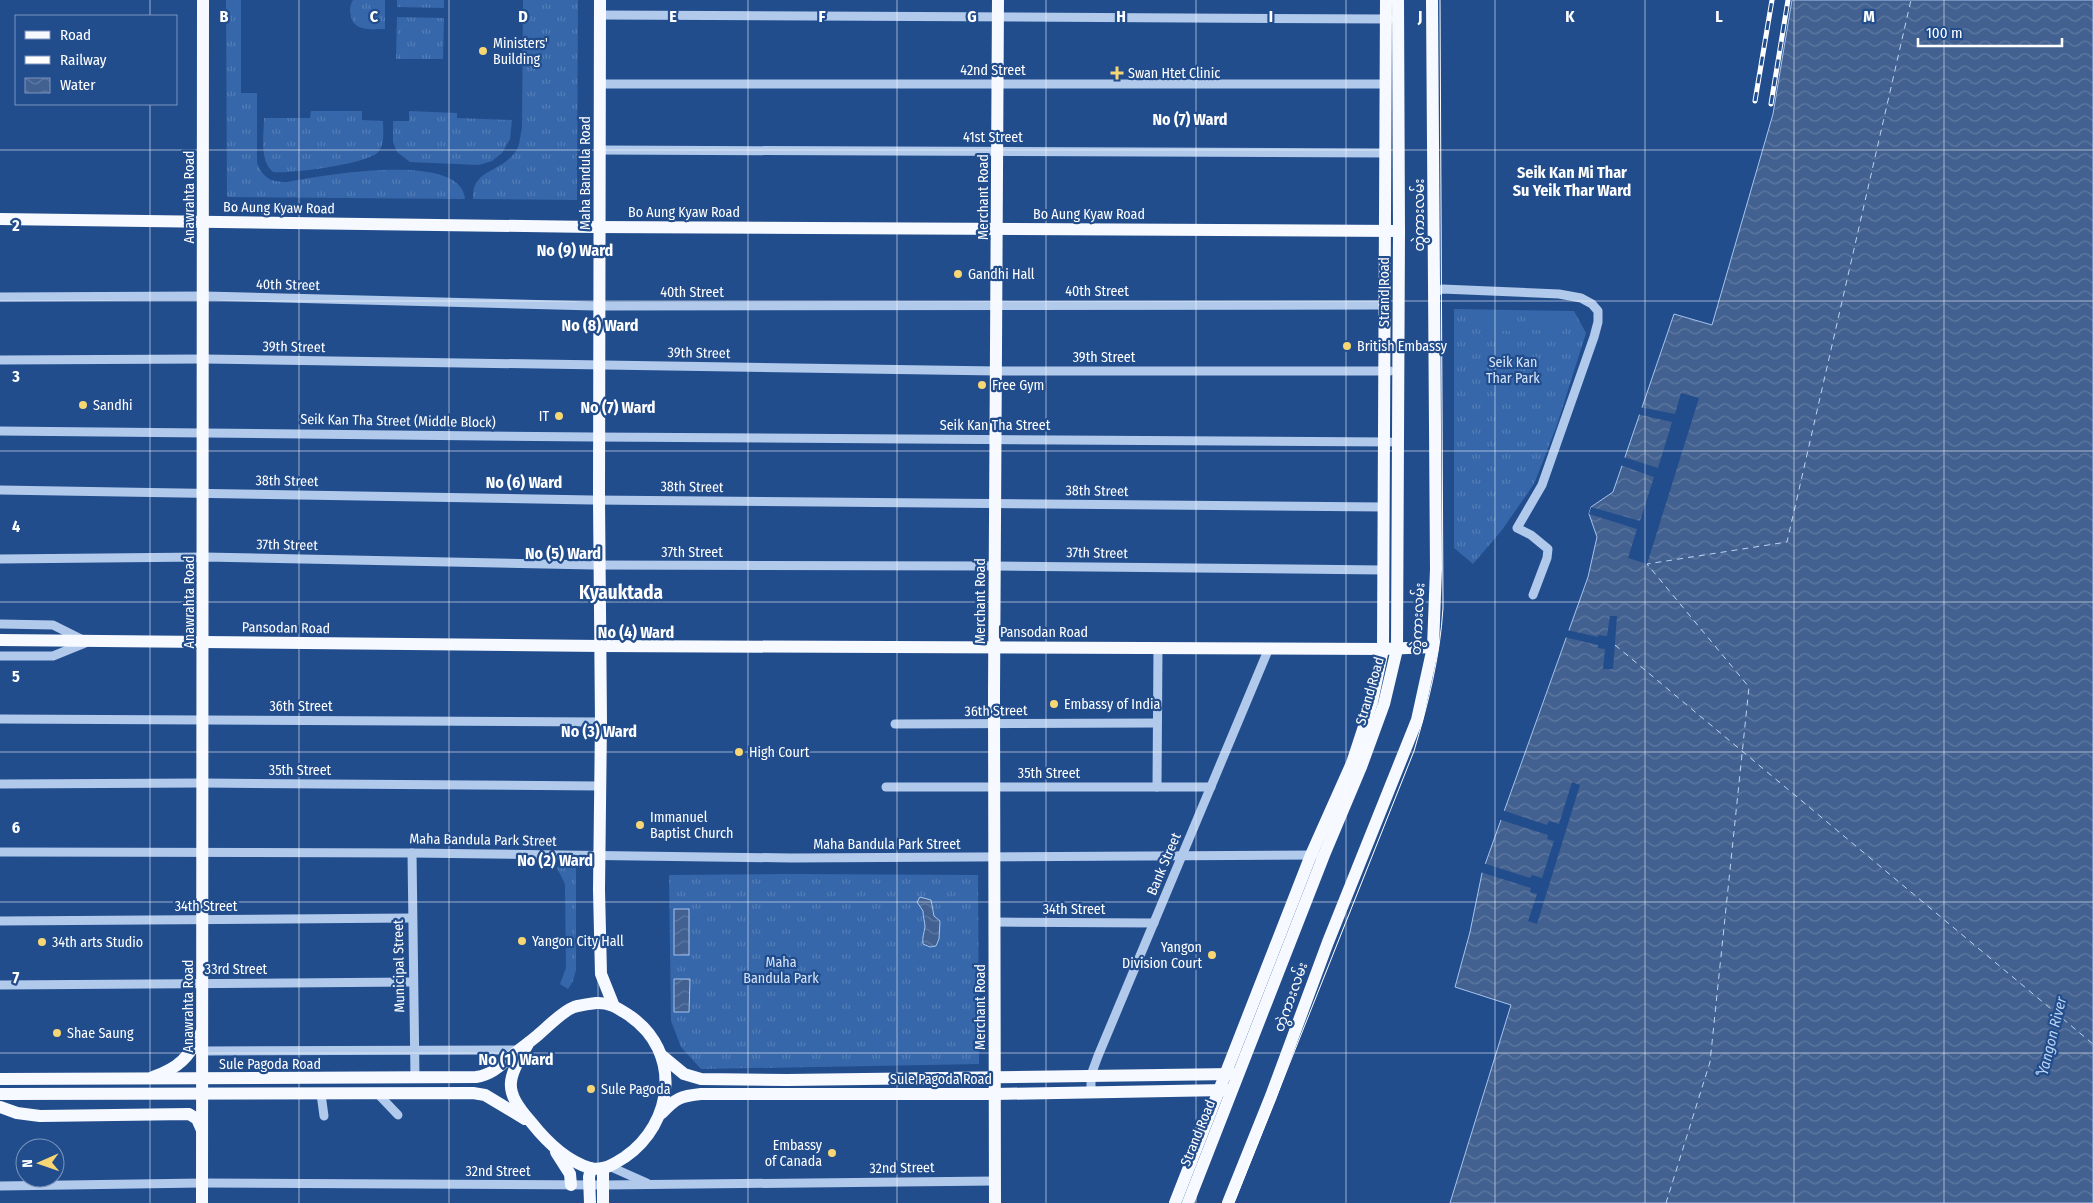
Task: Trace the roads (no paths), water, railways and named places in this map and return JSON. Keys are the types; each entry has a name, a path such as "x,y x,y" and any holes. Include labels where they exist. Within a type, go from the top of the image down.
{"main road":[{"name":"Anawrahta Road","path":"202,1203 204,642 203,0"},
{"name":"Maha Bandula Road","path":"600,0 601,227 596,365 596,565 601,646 597,786 600,856 601,974 613,1004"},
{"name":"Merchant Road","path":"995,1203 994,724 998,0"},
{"name":"Strand Road","path":"1188,1203 1226,1090 1311,855 1384,704 1397,649 1399,231 1392,19 1386,0"},
{"name":"Strand Road","path":"1232,1074 1324,855 1356,765 1383,649 1386,84 1392,19 1398,0"},
{"name":"တွဲကားလမ်း","path":"1228,1203 1271,1096 1328,942 1417,720 1433,647 1436,569 1432,0"},
{"path":"1367,230 1379,224 1385,209"},
{"name":"Bo Aung Kyaw Road","path":"0,219 601,227 1385,231"},
{"path":"1367,230 1379,236 1385,252"},
{"path":"1385,231 1399,231"},
{"path":"0,640 204,642"},
{"name":"Pansodan Road","path":"204,642 601,646 1383,649 1433,647"},
{"path":"590,1203 590,1185 602,1168 636,1148 646,1137 659,1117 666,1092 666,1075 654,1038 636,1020 613,1004 597,1003 573,1008 529,1042 512,1071 510,1086 515,1103 545,1138 565,1156 602,1168"},
{"path":"144,1080 167,1072 181,1063 191,1052 203,1031"},
{"name":"Sule Pagoda Road","path":"0,1079 144,1080 485,1076 493,1072 529,1042"},
{"name":"Sule Pagoda Road","path":"661,1055 684,1074 701,1079 787,1080 1232,1074"},
{"name":"Strand Road","path":"1175,1203 1226,1090"},
{"name":"Sule Pagoda Road","path":"659,1117 673,1101 684,1096 701,1094 995,1094 1226,1090"},
{"path":"0,1094 473,1094 485,1096 531,1123"},
{"path":"0,1107 17,1114 40,1116 189,1114 197,1119 202,1130"},
{"path":"545,1138 570,1174 571,1185"},
{"path":"602,1168 603,1203"}],"street":[{"path":"600,15 1392,19"},
{"name":"42nd Street","path":"600,84 1386,84"},
{"name":"41st Street","path":"600,150 1386,153"},
{"path":"1434,293 1442,289 1558,294 1581,298 1592,304 1598,311 1598,322 1594,338 1542,485 1517,528 1531,535 1548,549 1547,558 1534,595"},
{"name":"40th Street","path":"0,297 204,296 597,306 1385,305"},
{"name":"39th Street","path":"0,360 204,359 997,371 1398,372"},
{"path":"0,431 204,432"},
{"name":"Seik Kan Tha Street (Middle Block)","path":"204,432 596,437"},
{"name":"Seik Kan Tha Street","path":"596,437 1398,442"},
{"name":"38th Street","path":"0,490 596,500 1384,507"},
{"name":"37th Street","path":"0,559 204,557 596,565 996,566 1383,570"},
{"path":"0,624 53,625 87,642"},
{"path":"0,656 53,656 87,642"},
{"path":"1157,787 1158,648"},
{"name":"Bank Street","path":"1091,1091 1091,1075 1269,648"},
{"name":"36th Street","path":"0,719 598,722"},
{"name":"36th Street","path":"895,724 1157,723"},
{"name":"35th Street","path":"0,784 203,783 597,786"},
{"name":"35th Street","path":"886,787 1211,787"},
{"name":"Maha Bandula Park Street","path":"0,852 995,858 1324,855"},
{"name":"Municipal Street","path":"412,853 411,918 415,1078"},
{"name":"34th Street","path":"0,921 411,918"},
{"name":"34th Street","path":"995,922 1154,923"},
{"name":"33rd Street","path":"0,985 413,982"},
{"path":"203,1051 518,1050"},
{"path":"321,1094 324,1116"},
{"path":"378,1094 398,1115"},
{"path":"602,1168 650,1185"},
{"name":"32nd Street","path":"0,1186 202,1183 650,1185 995,1181"}],"water":[{"name":"ํYangon River","path":"1792,0 2093,0 2093,1203 1450,1203 1511,1005 1455,987 1470,932 1482,873 1588,577 1597,537 1589,514 1591,507 1613,492 1674,314 1712,325 1773,114"},
{"path":"920,897 931,900 934,916 940,921 939,939 936,946 930,947 923,944 925,927 923,911 917,902"},
{"path":"674,909 689,909 689,955 674,955"},
{"path":"674,979 690,979 689,1012 674,1012"}],"tram line":[{"path":"1234,1203 1414,751 1429,698 1436,662 1443,608 1440,0"}],"railway":[{"path":"1755,101 1772,0"},
{"path":"1771,104 1788,0"}],"place":[{"name":"Ministers' Building","path":"483,51"},
{"name":"Swan Htet Clinic","path":"1117,73"},
{"name":"Gandhi Hall","path":"958,274"},
{"name":"British Embassy","path":"1347,346"},
{"name":"Free Gym","path":"982,385"},
{"name":"Sandhi","path":"83,405"},
{"name":"IT","path":"559,416"},
{"name":"Embassy of India","path":"1054,704"},
{"name":"High Court","path":"739,752"},
{"name":"Immanuel Baptist Church","path":"640,825"},
{"name":"Yangon City Hall","path":"522,941"},
{"name":"34th arts Studio","path":"42,942"},
{"name":"Yangon Division Court","path":"1212,955"},
{"name":"Shae Saung","path":"57,1033"},
{"name":"Sule Pagoda","path":"591,1089"},
{"name":"Embassy of Canada","path":"832,1153"}],"district":[{"name":"No (7) Ward","path":"1190,119"},
{"name":"Seik Kan Mi Thar Su Yeik Thar Ward","path":"1572,181"},
{"name":"No (9) Ward","path":"575,250"},
{"name":"No (8) Ward","path":"600,325"},
{"name":"No (7) Ward","path":"618,407"},
{"name":"No (6) Ward","path":"524,482"},
{"name":"No (5) Ward","path":"563,553"},
{"name":"Kyauktada","path":"621,592"},
{"name":"No (4) Ward","path":"636,632"},
{"name":"No (3) Ward","path":"599,731"},
{"name":"No (2) Ward","path":"555,860"},
{"name":"No (1) Ward","path":"516,1059"}],"park label":[{"name":"Seik Kan Thar Park","path":"1513,370"},
{"name":"Maha Bandula Park","path":"781,970"}]}
